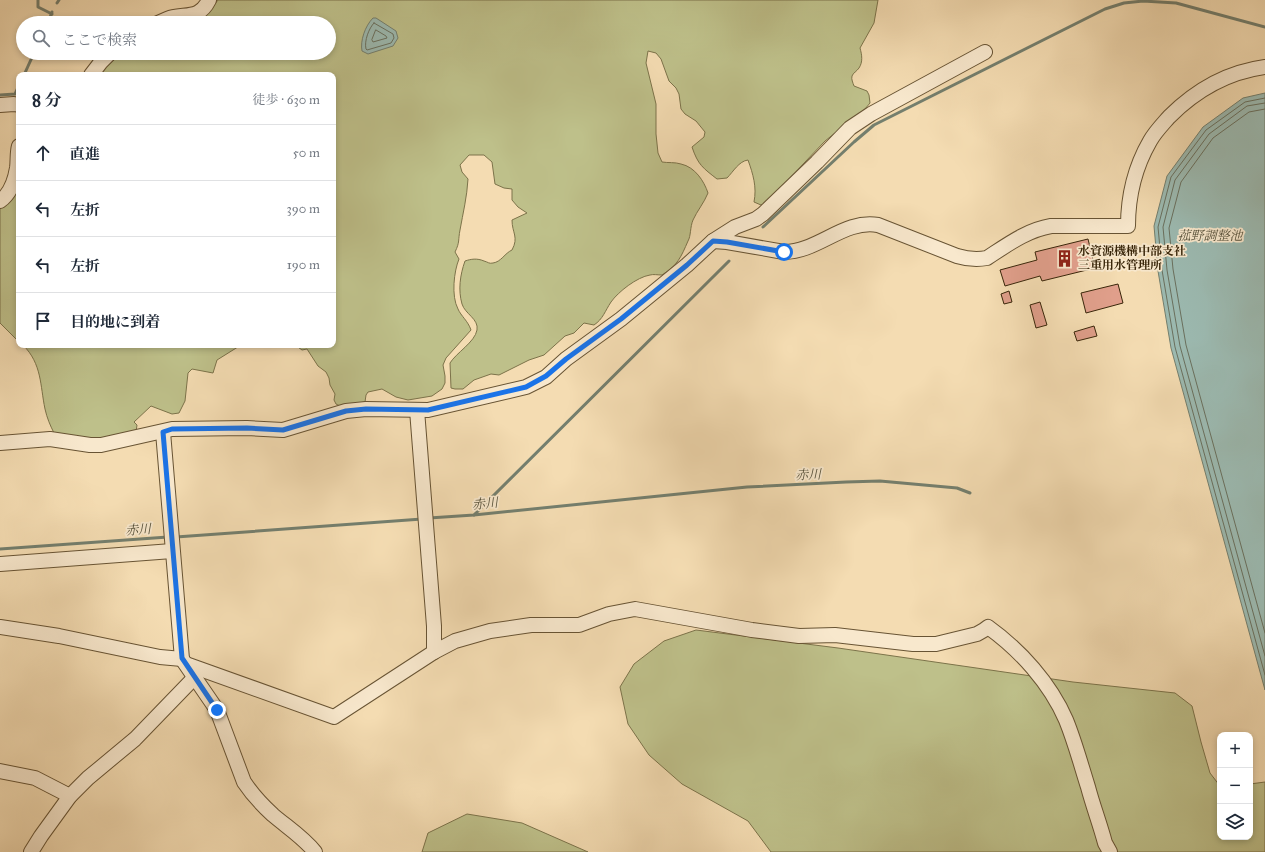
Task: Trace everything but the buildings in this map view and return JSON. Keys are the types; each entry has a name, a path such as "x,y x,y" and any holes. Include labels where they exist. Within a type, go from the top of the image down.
{"street":[{"path":"182,16 192,15 203,8 209,0"},
{"path":"0,443 50,439 90,446 101,445 172,429 247,428 283,430 346,411 366,409 428,410 504,393 537,382 621,319 687,265 713,241 735,227 756,219 763,214 850,128 872,114 985,52"},
{"path":"93,72 103,60"},
{"path":"713,241 792,252 811,247 851,228 869,224 964,258 979,260 987,258 1038,228 1051,226 1128,226 1130,191 1140,162 1150,141 1161,126 1179,107 1192,97 1224,78 1241,72 1265,67"},
{"path":"0,104 16,104"},
{"path":"0,201 8,193 12,186 16,172"},
{"path":"417,410 434,626 434,652"},
{"path":"163,432 172,547 184,661 194,678 217,710 244,782 248,788 267,810 301,838 315,852"},
{"path":"0,564 172,547"},
{"path":"0,627 59,636 184,661 334,717 434,652 455,641 490,632 530,625 579,625 609,614 635,609 752,630 799,636 835,635 913,644 936,644 977,634 988,627 1010,644 1026,660 1050,692 1065,719 1076,748 1105,843 1110,852"},
{"path":"31,852 70,796 88,778 135,739 194,678"},
{"path":"0,771 35,778 70,796"}],"green space":[{"path":"218,0 878,0 874,23 860,48 862,61 852,77 854,86 867,91 870,103 865,109 825,141 766,203 761,205 754,202 754,181 748,160 742,162 727,178 717,179 699,162 692,147 704,137 705,132 696,121 685,114 681,109 679,94 676,88 669,81 661,59 656,53 648,51 646,63 656,104 656,134 658,153 662,162 681,164 695,171 708,193 693,220 689,239 681,256 675,264 662,275 645,276 628,286 614,298 597,323 594,325 584,323 574,333 565,336 544,355 529,360 499,375 491,374 474,380 463,389 455,389 451,388 450,363 473,339 477,330 476,323 464,308 461,299 460,282 465,261 476,259 492,263 501,259 512,250 514,246 515,238 512,220 527,213 518,207 512,200 512,189 504,188 495,184 492,162 484,155 469,155 460,165 462,172 468,179 466,199 455,252 459,259 455,277 454,297 458,309 471,330 446,358 443,365 445,383 442,389 432,396 408,400 396,397 382,389 368,392 365,402 340,406 336,404 334,400 335,394 330,385 326,372 318,366 307,349 302,350 299,348 336,348 336,72 101,72 112,60 336,60 336,16 204,16"},
{"path":"16,187 16,339 0,323 0,208 5,205"},
{"path":"26,348 236,348 217,360 213,373 192,369 188,373 185,401 179,413 172,414 151,406 134,422 137,425 136,432 97,439 54,433 46,412 37,367"},
{"path":"696,630 838,648 1073,682 1175,693 1192,706 1210,773 1217,782 1217,840 1253,840 1253,784 1265,782 1265,852 771,852 748,821 682,784 649,755 628,724 620,687 634,664 664,641"},
{"path":"467,814 522,823 588,852 422,852 428,833"}],"water":[{"path":"373,18 376,18 396,31 398,38 393,46 368,54 362,51 362,38 365,29"},
{"name":"菰野調整池","path":"1265,93 1265,690 1171,348 1158,271 1154,226 1167,176 1203,127 1243,98"}],"waterway":[{"path":"38,0 38,7 52,14"},
{"path":"763,227 874,125 1105,9 1124,3 1143,1 1176,3 1265,27"},
{"path":"51,16 52,12"},
{"path":"25,72 31,60"},
{"path":"0,95 15,94 16,92"},
{"path":"474,515 729,261"},
{"name":"赤川","path":"429,518 474,515 747,487 846,482 880,481 957,488 970,493"},
{"name":"赤川","path":"176,537 422,519"},
{"name":"赤川","path":"0,549 168,537"}],"place":[{"name":"水資源機構中部支社 三重用水管理所","path":"1065,258"}],"route":[{"path":"217,710 194,678 182,658 163,432 172,429 247,428 283,430 346,411 366,409 428,410 526,387 546,376 566,359 621,319 687,265 713,241 784,252"}]}
